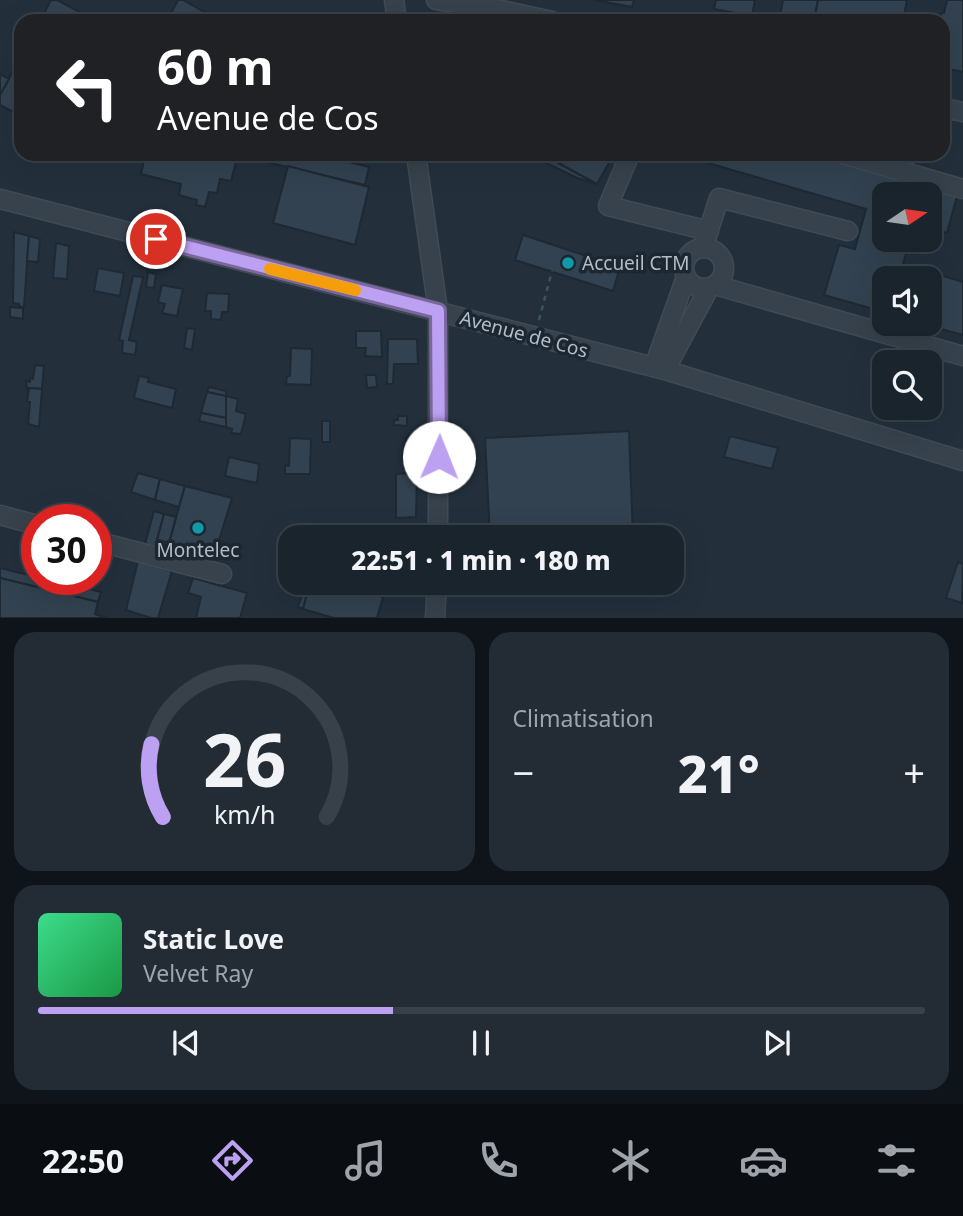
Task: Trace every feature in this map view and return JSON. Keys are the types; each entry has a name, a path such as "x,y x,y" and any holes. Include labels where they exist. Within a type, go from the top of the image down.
{"street":[{"path":"436,0 497,4 529,14"},
{"path":"417,161 438,311 438,525"},
{"path":"627,161 608,206 706,239 724,262 723,275 712,286 659,368"},
{"path":"867,161 963,189"},
{"path":"848,231 719,198 706,239 687,258 684,270 690,282 696,286 712,286 963,356"},
{"name":"Avenue de Cos","path":"0,200 659,368 963,461"},
{"path":"659,368 686,276"},
{"path":"0,514 21,520"},
{"path":"112,545 222,574"},
{"path":"435,618 436,595"}],"path":[{"path":"535,337 552,271"}],"building":[{"path":"51,0 57,0 84,14 44,14"},
{"path":"178,0 183,0 208,14 171,14"},
{"path":"594,0 634,0 632,7"},
{"path":"716,0 755,0 752,14 736,14 714,9"},
{"path":"783,0 818,0 815,14 780,14"},
{"path":"818,0 907,0 904,14 815,14"},
{"path":"947,0 963,0 963,72 950,69 950,14 941,14 944,13"},
{"path":"14,69 14,112 0,105 0,95"},
{"path":"0,74 9,79 0,95"},
{"path":"144,161 236,161 231,181 220,179 217,193 209,192 205,207 196,205 197,200 179,195 181,184 141,174"},
{"path":"262,161 345,161 369,167 365,185"},
{"path":"542,161 555,161 597,184 577,178"},
{"path":"555,161 610,161 597,184"},
{"path":"701,161 836,161 909,182 872,182 872,252 906,252 903,264 910,266 872,266 872,309 824,295 839,245 855,249 866,209"},
{"path":"884,161 917,161 914,170"},
{"path":"288,166 369,187 355,245 273,223"},
{"path":"942,192 957,196 947,233 942,232"},
{"path":"14,232 29,236 24,307 13,303"},
{"name":"Accueil CTM","path":"523,235 620,267 613,291 515,260"},
{"path":"29,236 40,239 38,262 27,261"},
{"path":"56,243 69,246 67,279 53,278"},
{"path":"98,268 124,273 120,296 94,291"},
{"path":"148,272 156,274 154,288 146,287"},
{"path":"133,276 143,277 129,340 137,342 135,355 122,353 123,341 119,340"},
{"path":"942,276 963,282 963,335 942,329"},
{"path":"162,285 183,289 177,316 162,313 165,304 158,302"},
{"path":"207,293 229,294 228,312 222,312 221,320 211,319 211,311 205,311"},
{"path":"10,307 23,308 23,319 10,317"},
{"path":"187,328 195,329 192,350 184,348"},
{"path":"356,331 381,331 382,357 365,356 366,348 356,348"},
{"path":"388,339 417,339 418,364 394,364 393,384 387,384"},
{"path":"291,348 312,349 311,385 286,384 287,376 290,376"},
{"path":"35,365 44,366 42,389 27,388 26,381 33,379"},
{"path":"366,375 376,375 377,387 367,388"},
{"path":"139,376 149,378 148,382 176,389 172,408 134,398"},
{"path":"209,387 226,391 226,396 207,392"},
{"path":"29,388 42,389 39,427 28,424"},
{"path":"207,392 226,396 226,418 201,413"},
{"path":"226,396 238,399 236,411 246,414 241,434 231,433 232,429 226,427"},
{"path":"201,413 226,418 226,427 199,421"},
{"path":"398,416 407,416 407,426 394,425"},
{"path":"322,421 330,421 330,442 322,442"},
{"path":"629,431 633,525 489,525 485,438"},
{"path":"730,436 778,448 772,469 724,457"},
{"path":"406,437 416,437 416,447 406,447"},
{"path":"290,438 311,439 310,474 285,474 285,465 289,466"},
{"path":"229,457 259,464 257,483 225,476"},
{"path":"138,473 160,479 155,500 131,492"},
{"path":"417,473 416,517 396,518 396,474"},
{"path":"160,479 185,486 179,507 155,500"},
{"name":"Montelec","path":"185,486 232,498 212,563 145,544 154,511 164,514 157,540 169,543"},
{"path":"164,514 176,517 169,543 157,540"},
{"path":"138,561 172,571 158,618 126,610"},
{"path":"958,562 963,564 962,603 946,598"},
{"path":"0,568 21,573 21,583 0,578"},
{"path":"0,578 21,583 21,595 69,595 98,602 95,614 107,618 0,618"},
{"path":"193,578 247,593 240,618 196,618 201,597 188,593"},
{"path":"69,595 100,595 98,602"},
{"path":"302,595 307,595 303,609 298,607"},
{"path":"307,595 383,597 377,618 334,618 303,609"}],"slow traffic":[{"path":"270,269 355,290"}],"place":[{"name":"Accueil CTM","path":"568,263"},
{"name":"Montelec","path":"198,528"}],"route":[{"path":"156,239 438,311 439,457"}]}
